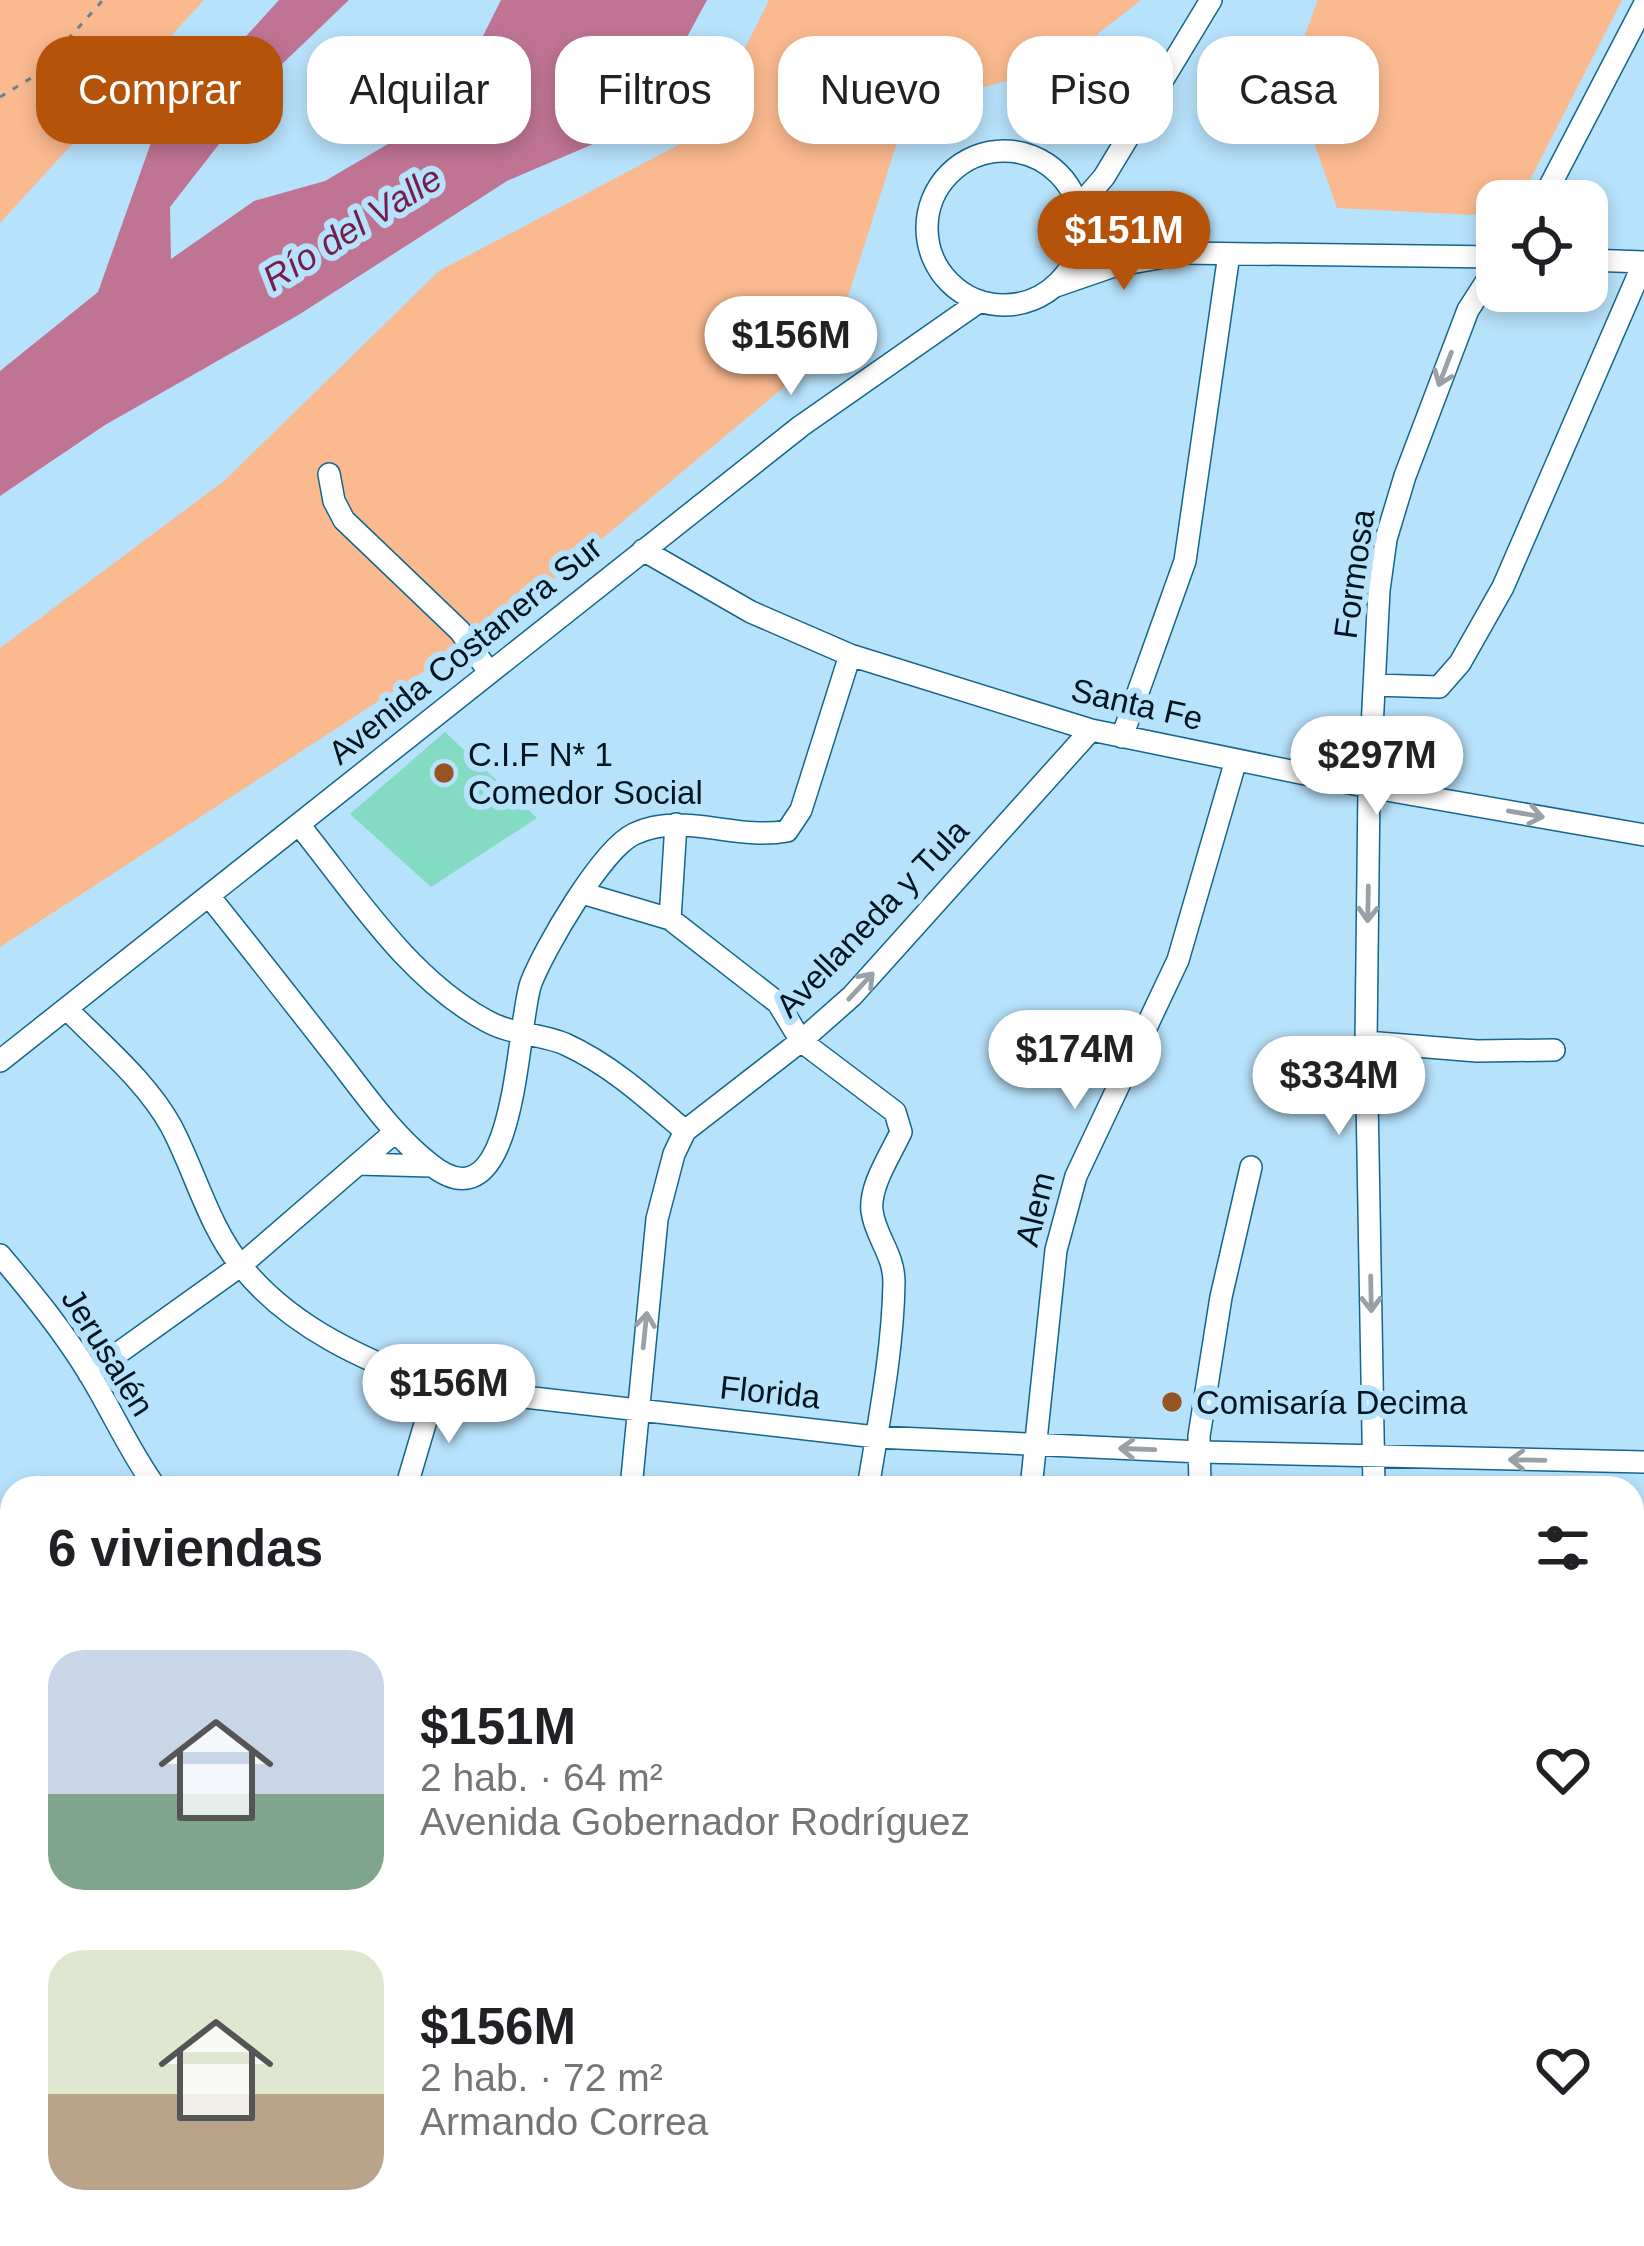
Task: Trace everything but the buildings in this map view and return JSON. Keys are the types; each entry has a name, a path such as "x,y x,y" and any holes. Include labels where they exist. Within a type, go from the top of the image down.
{"street":[{"path":"1079,212 1211,0"},
{"path":"1553,180 1644,5"},
{"path":"1052,287 1077,251 1079,212 1064,179 1053,168 1009,151 978,155 951,172 933,198 929,244 942,273 980,301 1018,303 1114,266 1183,254 1476,260"},
{"path":"1079,212 1131,244 1183,254"},
{"path":"1122,737 1185,561 1229,254"},
{"path":"1374,685 1439,687 1460,663 1503,586 1644,262 1608,261"},
{"name":"Formosa","path":"1374,1476 1366,1042 1369,787 1379,590 1392,518 1476,296"},
{"name":"Avenida Costanera Sur","path":"0,1061 800,426 980,301"},
{"path":"329,474 334,501 344,520 460,631 489,672"},
{"name":"Santa Fe","path":"643,550 751,612 850,655 1091,730 1369,787 1644,835"},
{"path":"209,896 395,1132 431,1166 466,1181 489,1163 515,1089 530,986 610,851 634,834 676,824 767,835 787,831 801,810 850,655"},
{"name":"Avellaneda y Tula","path":"685,1131 852,996 1091,730"},
{"name":"Alem","path":"1032,1476 1056,1250 1076,1176 1178,960 1237,760"},
{"path":"670,919 676,824"},
{"path":"300,826 408,958 440,989 487,1022 524,1036 561,1042 624,1077 685,1131 657,1219 632,1476"},
{"path":"582,893 670,919 778,1003 801,1041 895,1112 901,1132 872,1197 872,1214 891,1254 894,1279 870,1476"},
{"name":"Florida","path":"67,1009 158,1106 240,1266 282,1306 332,1342 436,1387 876,1437 1201,1452 1644,1462"},
{"path":"1366,1042 1477,1051 1554,1050"},
{"path":"89,1374 240,1266 395,1132"},
{"path":"358,1164 431,1166"},
{"path":"1200,1476 1199,1436 1222,1297 1251,1167"},
{"name":"Jerusalén","path":"0,1255 89,1374 148,1476"},
{"path":"410,1476 436,1387"}],"path":[{"path":"0,97 36,75 103,0"}],"shaded area":[{"path":"0,0 204,0 171,36 36,36 36,144 72,144 0,223"},
{"path":"769,0 1141,0 1095,36 1007,36 1007,81 983,87 983,36 778,36 778,144 897,144 832,347 508,617 0,947 0,648 224,481 439,271 680,144 754,144 751,36"},
{"path":"1318,0 1622,0 1530,180 1476,180 1474,215 1337,208 1315,144 1379,144 1379,36 1304,36"}],"water":[{"path":"279,0 349,0 283,63 283,36 246,36"},
{"name":"Río del Valle","path":"501,0 707,0 688,36 555,36 555,144 593,144 507,181 300,314 105,425 0,496 0,371 98,292 151,144 219,144 170,207 171,259 254,201 325,181 388,144 531,144 531,36 483,36"}],"place":[{"name":"C.I.F N* 1 Comedor Social","path":"444,773"},
{"name":"Comisaría Decima","path":"1172,1402"}]}
